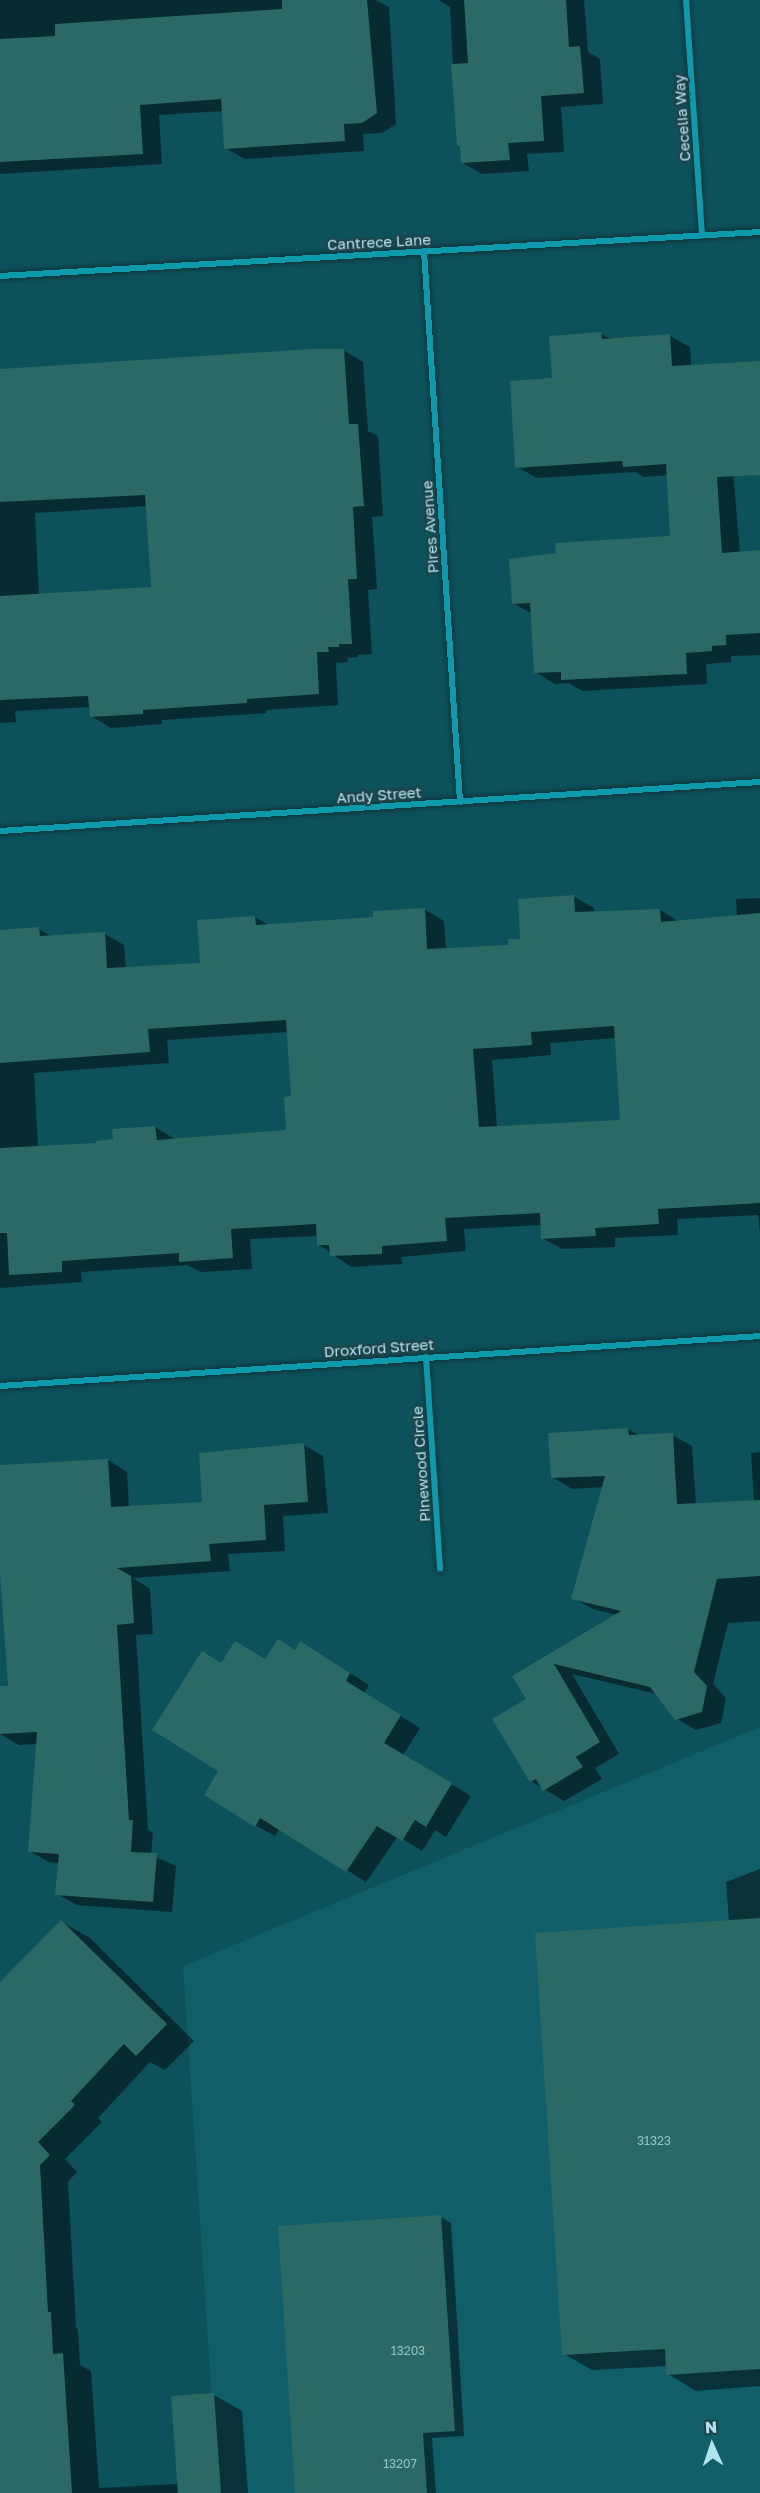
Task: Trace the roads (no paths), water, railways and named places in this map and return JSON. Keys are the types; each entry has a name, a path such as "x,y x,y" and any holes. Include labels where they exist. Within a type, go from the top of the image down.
{"street":[{"name":"Cecelia Way","path":"686,0 702,235"},
{"name":"Cantrece Lane","path":"0,276 760,232"},
{"name":"Pires Avenue","path":"424,251 460,802"},
{"name":"Andy Street","path":"0,831 760,782"},
{"name":"Droxford Street","path":"0,1386 760,1336"},
{"name":"Pinewood Circle","path":"426,1357 440,1569"}]}
